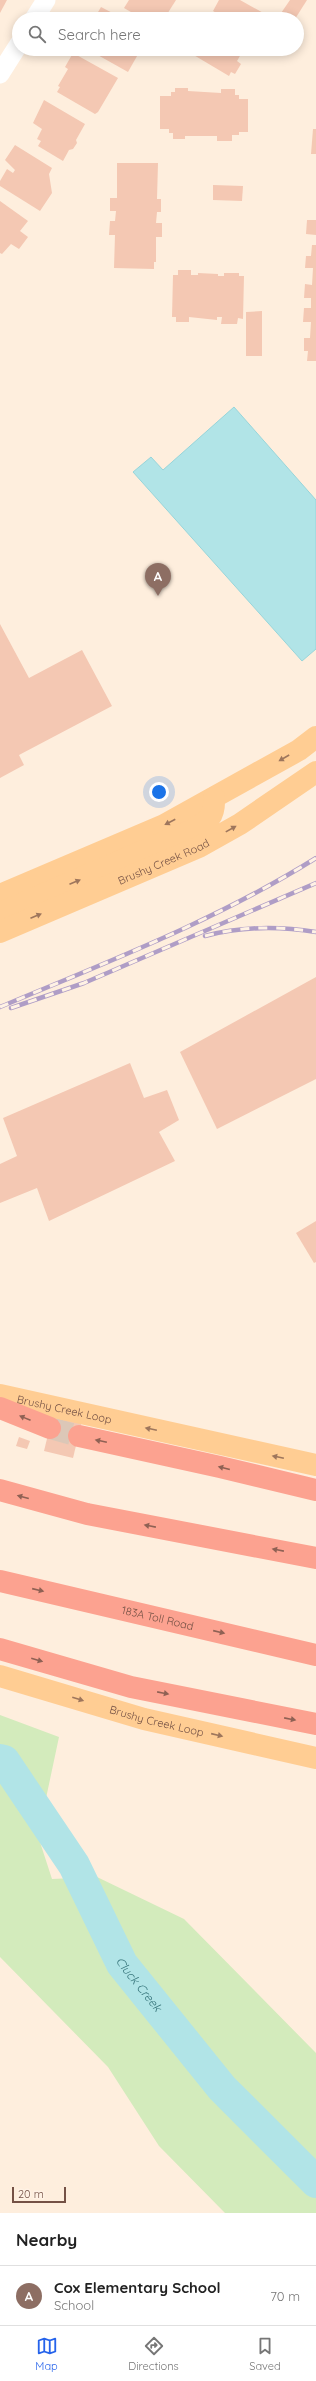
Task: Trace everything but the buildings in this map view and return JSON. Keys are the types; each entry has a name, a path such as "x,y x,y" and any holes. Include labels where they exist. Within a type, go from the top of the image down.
{"highway":[{"path":"0,1408 50,1428"},
{"path":"79,1436 316,1490"},
{"path":"0,1490 87,1514 316,1558"},
{"name":"183A Toll Road","path":"0,1581 316,1655"},
{"path":"0,1649 131,1687 316,1724"}],"main road":[{"path":"0,895 164,825 299,750 316,737"},
{"name":"Brushy Creek Road","path":"0,932 199,847 240,824 316,772"},
{"path":"0,913 192,830 208,820 214,811 214,798"},
{"name":"Brushy Creek Loop","path":"0,1396 316,1465"},
{"name":"Brushy Creek Loop","path":"0,1676 144,1719 316,1758"}],"street":[{"path":"38,12 46,0"},
{"path":"0,74 12,55"}],"green space":[{"path":"0,1715 59,1737 38,1836 52,1879 97,1877 184,1919 316,2053 316,2213 225,2213 159,2146 108,2067 0,1957"}],"water":[{"path":"234,407 316,500 316,649 302,661 133,472 151,457 163,470"}],"waterway":[{"name":"Cluck Creek","path":"0,1760 4,1761 74,1865 122,1964 222,2088 316,2182"}],"tunnel":[{"path":"50,1428 79,1436"}],"railway":[{"path":"0,1007 201,921 316,858"},
{"path":"11,1008 84,983 316,883"},
{"path":"205,936 233,930 260,928 316,932"}],"place":[{"name":"Cox Elementary School","path":"158,596"}]}
